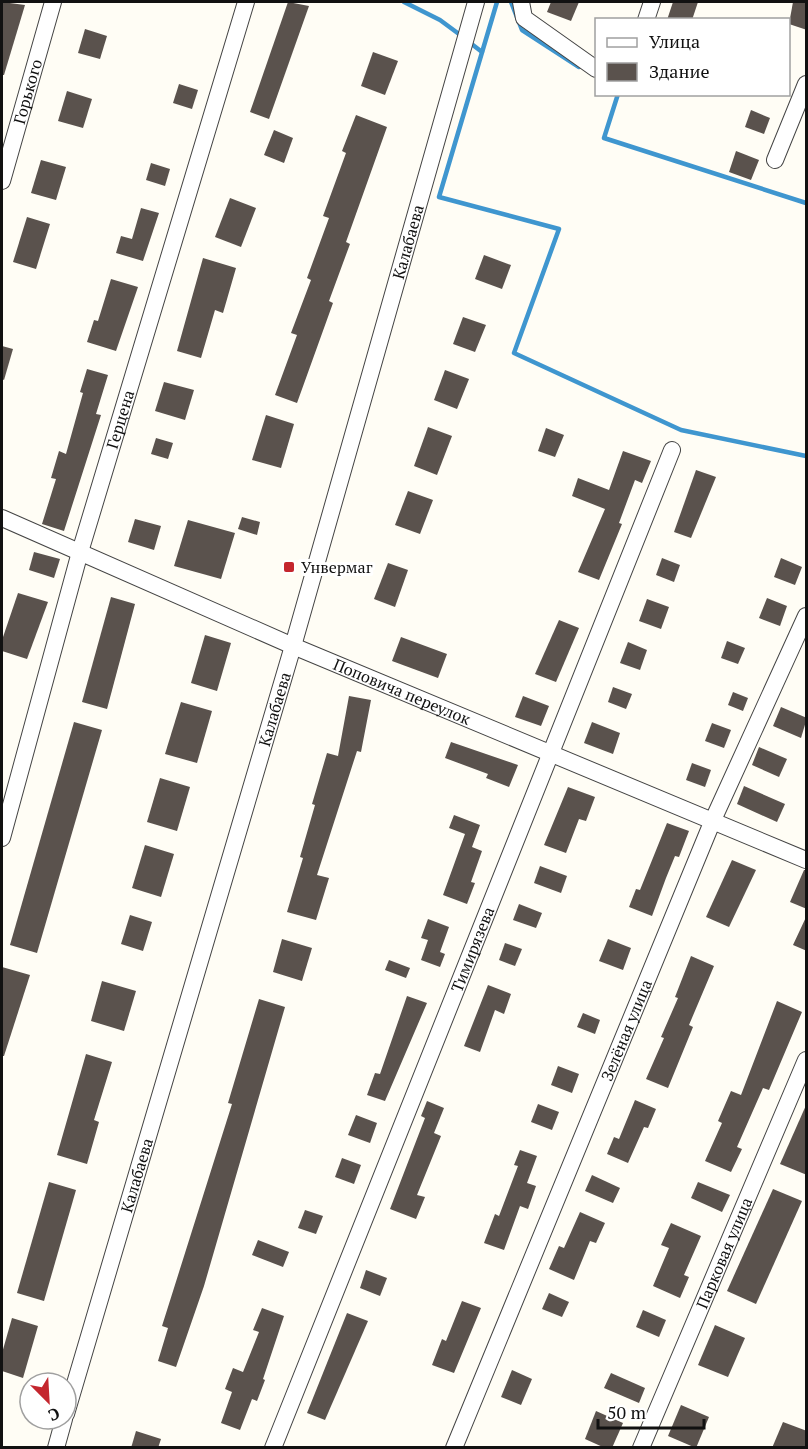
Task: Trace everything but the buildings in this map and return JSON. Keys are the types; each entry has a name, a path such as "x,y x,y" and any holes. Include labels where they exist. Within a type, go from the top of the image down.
{"street":[{"name":"Горького","path":"2,181 53,2"},
{"name":"Герцена","path":"2,838 80,552 246,2"},
{"name":"Калабаева","path":"78,1373 293,646 476,2"},
{"path":"521,2 524,18 595,68"},
{"path":"647,18 652,2"},
{"path":"776,160 807,84"},
{"name":"Тимирязева","path":"273,1448 672,450"},
{"name":"Поповича переулок","path":"2,518 293,646 807,860"},
{"name":"Зелёная улица","path":"454,1448 713,820 807,616"},
{"name":"Парковая улица","path":"640,1448 807,1060"},
{"path":"56,1448 61,1431"}],"waterway":[{"path":"404,2 440,20 463,37"},
{"path":"497,2 439,197 559,229 514,353 681,430 806,456"},
{"path":"511,2 522,30 579,67"},
{"path":"469,42 482,52"},
{"path":"617,96 604,138 806,203"}],"place":[{"name":"Унвермаг","path":"289,567"}]}
